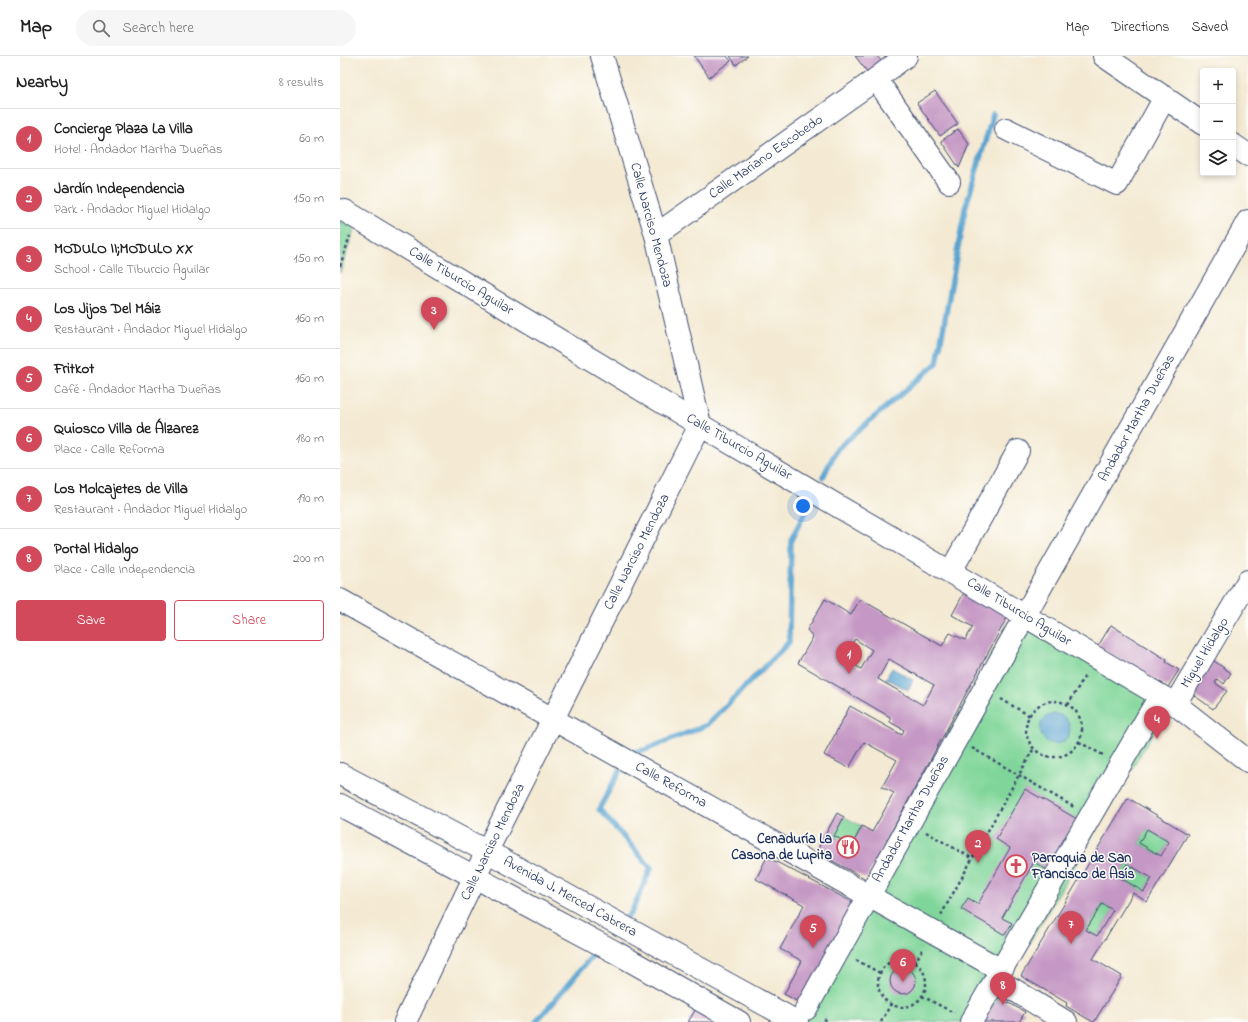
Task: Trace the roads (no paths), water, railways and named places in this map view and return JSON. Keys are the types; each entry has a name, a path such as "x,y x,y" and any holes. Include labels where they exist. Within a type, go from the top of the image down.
{"street":[{"name":"Calle Narciso Mendoza","path":"405,1022 487,851 700,425 656,235 602,56"},
{"name":"Calle Mariano Escobedo","path":"656,235 876,79 906,56"},
{"path":"1104,56 1200,122"},
{"path":"876,79 949,182"},
{"path":"1006,129 1117,184 1165,98"},
{"path":"1236,147 1248,155"},
{"name":"Calle Tiburcio Aguilar","path":"340,210 345,211 700,425 951,571 1021,623 1163,703 1248,762"},
{"name":"Andador Martha Dueñas","path":"802,1015 1248,221"},
{"path":"951,571 1018,451"},
{"name":"Miguel Hidalgo","path":"964,1018 1006,979 1091,816 1120,765 1248,581"},
{"name":"Calle Reforma","path":"340,600 932,932 1006,979 1066,1022"},
{"name":"Avenida J. Merced Cabrera","path":"340,774 487,851 619,924 802,1015"},
{"name":"Avenida J. Merced Cabrera","path":"340,805 605,947 739,1022"},
{"path":"605,947 619,924"}],"water":[{"path":"892,668 913,680 908,690 886,678"},
{"path":"1055,714 1061,715 1069,723 1069,735 1061,743 1055,744 1049,743 1041,735 1040,729 1041,723 1049,715"}],"waterway":[{"path":"823,477 837,449 937,363 965,209 993,115"},
{"path":"629,754 645,750 707,725 789,642 791,540 813,497"},
{"path":"623,922 632,911 651,868 599,809 624,763"},
{"path":"536,1022 598,949"}],"place":[{"name":"MODULO II;MODULO XX","path":"434,330"},
{"name":"Concierge Plaza La Villa","path":"849,674"},
{"name":"Los Jijos Del Máiz","path":"1157,739"},
{"name":"Cenaduría La Casona de Lupita","path":"848,847"},
{"name":"Jardín Independencia","path":"978,863"},
{"name":"Parroquia de San Francisco de Asís","path":"1016,866"},
{"name":"Los Molcajetes de Villa","path":"1071,944"},
{"name":"Fritkot","path":"813,948"},
{"name":"Quiosco Villa de Álzarez","path":"903,982"},
{"name":"Portal Hidalgo","path":"1003,1005"}]}
